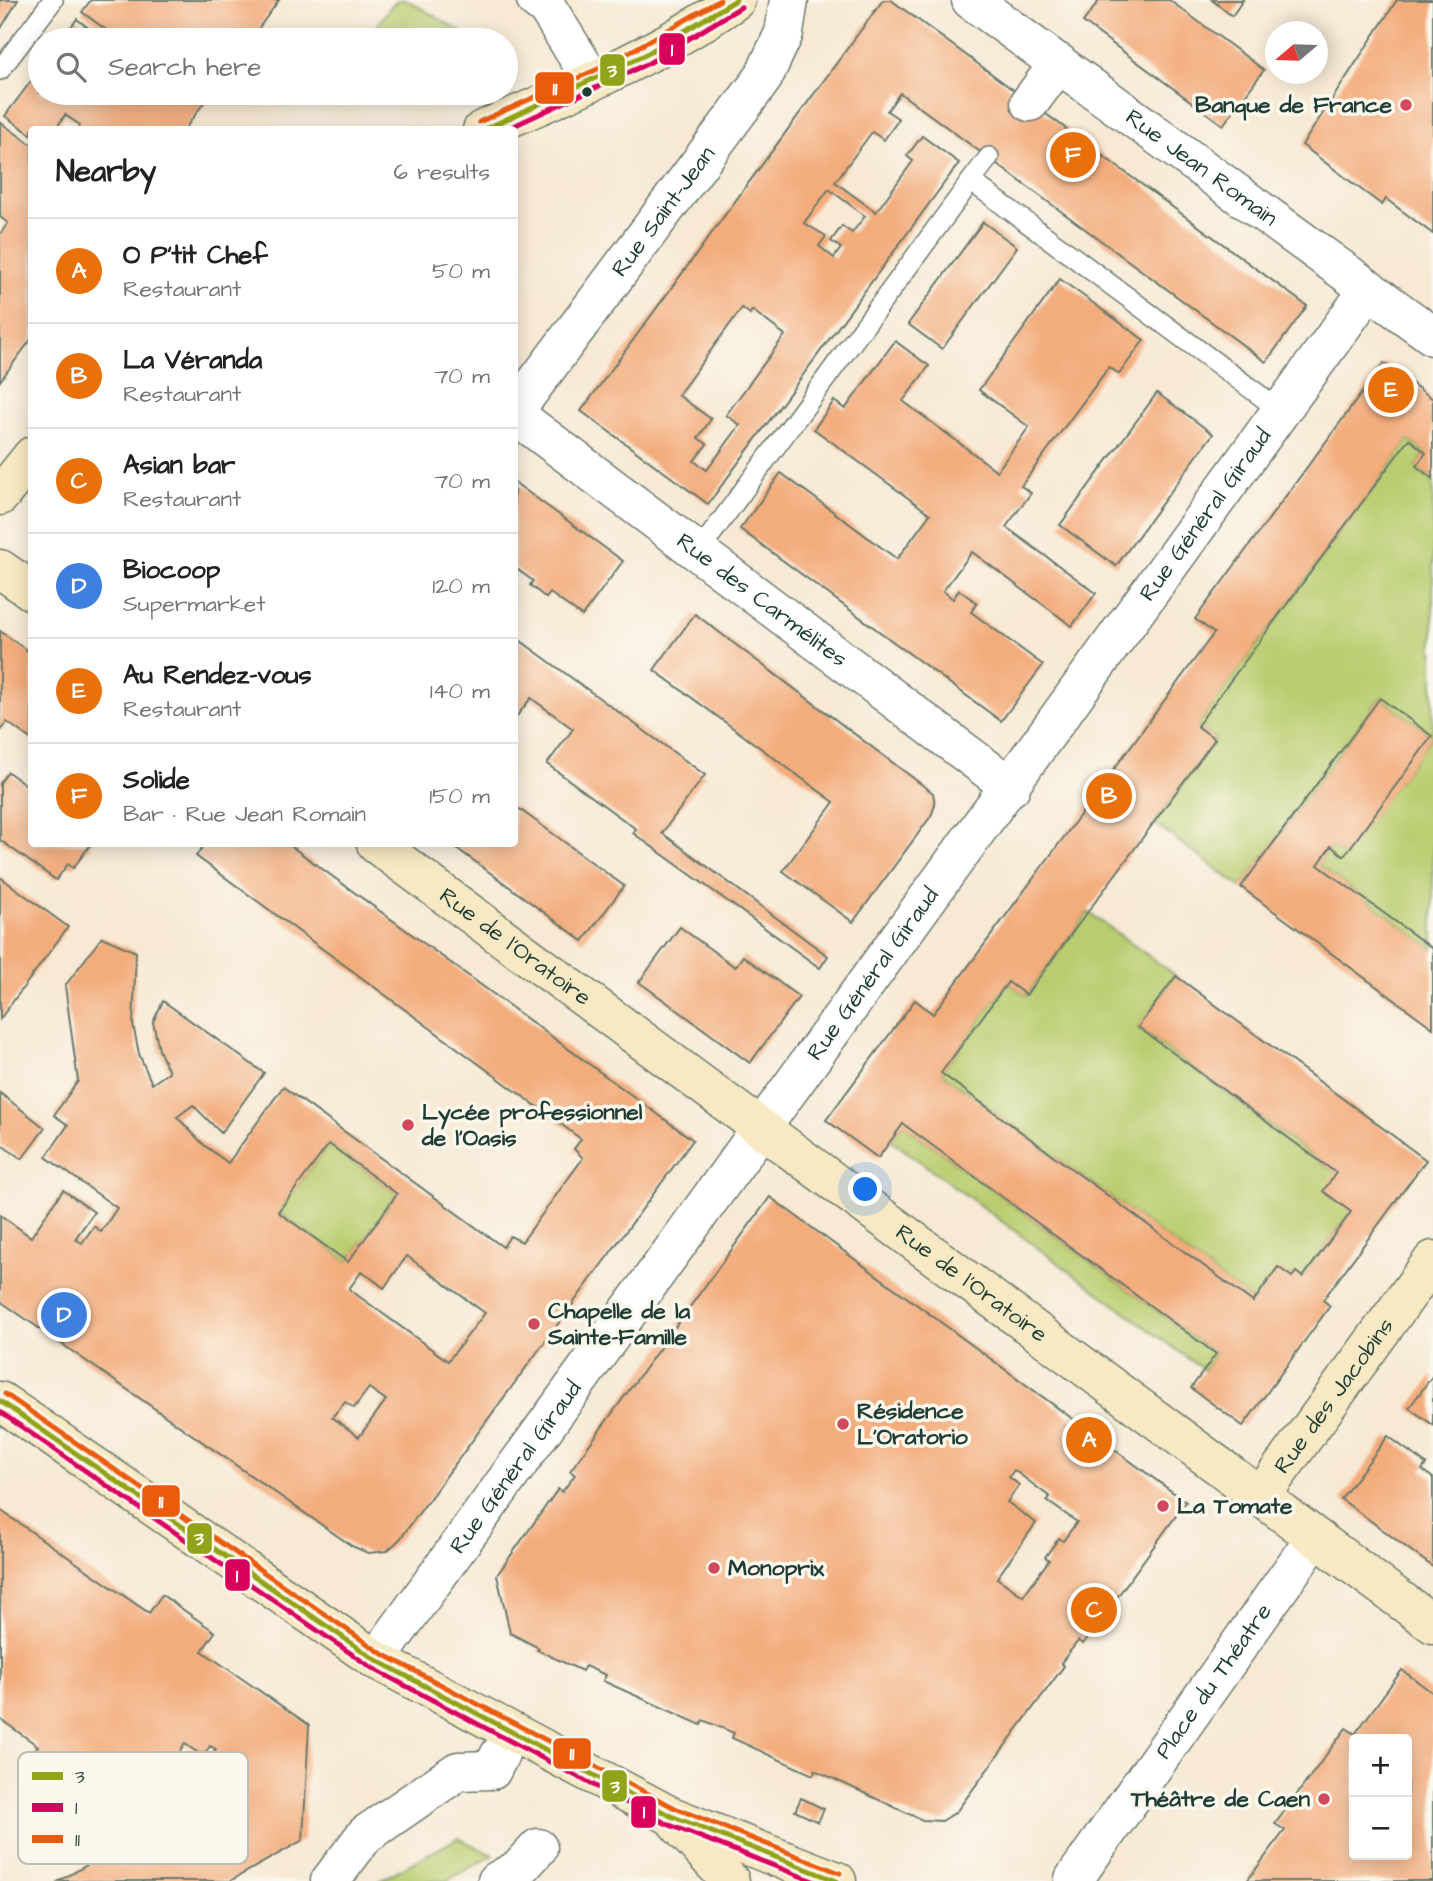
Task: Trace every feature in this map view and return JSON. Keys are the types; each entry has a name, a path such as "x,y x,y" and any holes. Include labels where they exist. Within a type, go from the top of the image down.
{"street":[{"path":"491,126 592,80 696,28 736,0"},
{"name":"Rue Saint-Jean","path":"518,408 762,78 784,33 789,0"},
{"name":"Rue Jean Romain","path":"971,0 1433,336"},
{"path":"549,3 592,80"},
{"path":"1030,102 1059,63"},
{"name":"Rue Général Giraud","path":"376,1660 1011,787 1369,289"},
{"name":"Rue des Carmélites","path":"518,416 1011,787"},
{"path":"0,496 28,461"},
{"path":"0,569 28,588"},
{"name":"Rue de l'Oratoire","path":"380,847 1433,1625"},
{"name":"Rue des Jacobins","path":"1261,1496 1433,1260"},
{"path":"0,1401 376,1660 671,1816 836,1881"},
{"name":"Place du Théatre","path":"1074,1879 1304,1553"},
{"path":"330,1881 365,1835 458,1771 492,1770 500,1754"},
{"path":"671,1816 730,1881"},
{"path":"497,1881 519,1870 538,1848"}],"lane":[{"path":"32,28 53,0"},
{"path":"0,70 28,33"},
{"path":"699,551 989,157"},
{"path":"971,181 1281,411"}],"green space":[{"path":"399,0 407,0 455,28 376,28 392,5"},
{"path":"1409,439 1426,453 1416,466 1433,479 1433,949 1318,865 1331,846 1343,855 1432,736 1380,698 1241,887 1154,823 1215,739 1197,726"},
{"path":"1088,912 1176,976 1138,1028 1336,1173 1351,1212 1303,1277 1296,1272 1292,1277 1278,1268 1253,1302 941,1073 1008,982 1026,995"},
{"path":"903,1124 1216,1354 1204,1370 891,1140"},
{"path":"329,1144 397,1194 348,1262 278,1212"},
{"path":"458,1838 493,1855 446,1881 379,1881"}],"building":[{"path":"0,0 18,0 0,30"},
{"path":"91,0 279,0 259,28 104,28 82,12"},
{"path":"883,0 891,0 1307,306 1266,362 900,93 887,111 899,119 884,140 872,132 835,182 876,212 913,161 907,156 922,136 959,163 708,504 581,411","holes":["829,189 865,216 852,233 842,226 831,241 841,248 834,258 819,246 826,236 804,223","742,308 750,314 752,310 785,335 726,415 740,425 707,470 694,461 707,444 698,438 711,419 678,395"]},
{"path":"1100,0 1169,0 1264,70 1223,125 1083,22"},
{"path":"1212,0 1243,0 1232,16"},
{"name":"Banque de France","path":"1397,0 1433,0 1433,234 1386,199 1382,205 1302,145"},
{"path":"77,19 89,28 70,28"},
{"path":"28,85 28,105 202,105 187,126 79,126 65,115 58,126 28,126 28,132 5,116"},
{"path":"0,122 28,142 28,343 0,381 0,234 8,223 0,217"},
{"path":"983,222 1017,247 942,349 908,324"},
{"path":"1060,279 1144,340 1119,374 1109,367 1021,486 1031,493 1006,527 1096,593 1072,626 972,552 943,591 953,599 959,590 977,603 971,612 1043,665 1001,721 740,529 781,473 897,559 930,514 814,429 834,401 845,409 895,341 929,366 903,401 997,471 1029,427 979,390"},
{"path":"1384,363 1433,399 1433,479 1416,466 1426,453 1409,439 1197,726 1215,739 1138,844 1026,995 1008,982 941,1073 1253,1302 1278,1267 1292,1277 1296,1272 1303,1277 1351,1212 1323,1191 1336,1173 1138,1027 1176,976 1426,1160 1323,1300 1330,1306 1243,1426 1191,1388 1216,1354 903,1124 878,1158 826,1120 915,1000 933,1014 1061,841 1214,633 1195,619"},
{"path":"1157,393 1213,434 1116,566 1060,525"},
{"path":"518,485 623,561 582,616 550,593 546,598 530,585 533,581 518,570"},
{"path":"695,614 933,793 935,805 931,816 853,922 783,871 834,802 654,670"},
{"path":"0,631 28,651 28,737 7,722 0,731"},
{"path":"518,639 705,775 662,833 828,956 820,968 633,833 636,829 547,764 573,729 531,698 518,715"},
{"path":"1380,698 1432,736 1344,856 1331,846 1318,865 1433,949 1433,1028 1241,887"},
{"path":"8,772 28,786 28,847 89,847 73,868 68,864 56,880 0,840 0,783"},
{"path":"518,808 624,886 583,941 455,847 518,847"},
{"path":"203,847 292,847 693,1140 400,1539 387,1551 368,1553 352,1546 0,1301 0,1215 31,1237 63,1190 94,1212 75,1239 82,1243 94,1226 101,1232 117,1208 46,1157 68,1125 54,1115 78,1081 65,986 102,937 136,952 133,1024 139,1054 152,1084 169,1072 159,1050 153,1022 163,1001 264,1073 221,1133 193,1105 177,1117 204,1145 228,1163 283,1087 503,1247 510,1236 522,1242 583,1158 574,1149 581,1139 196,856","holes":["329,1144 397,1194 348,1262 278,1212","407,1256 485,1313 448,1361 349,1289 362,1271 384,1288","369,1388 386,1400 359,1437 332,1417 345,1402 354,1408"]},
{"path":"0,877 68,927 0,1019"},
{"path":"680,927 735,967 743,956 799,997 750,1063 639,982"},
{"path":"0,1093 45,1128 22,1159 0,1144"},
{"path":"770,1197 1186,1502 1083,1644 1078,1641 1061,1663 1064,1666 956,1812 942,1821 922,1820 815,1770 813,1775 732,1738 734,1733 703,1720 701,1725 603,1681 606,1675 585,1666 582,1671 537,1650 539,1648 510,1633 497,1575 558,1489 562,1492 575,1475 570,1471","holes":["1014,1470 1050,1497 1047,1501 1077,1522 1063,1541 1059,1538 1045,1557 1049,1560 1023,1596 997,1578 1036,1523 1007,1502 1019,1485 1009,1477"]},
{"path":"1433,1375 1433,1425 1409,1408"},
{"path":"1388,1436 1426,1464 1422,1470 1433,1478 1433,1567 1341,1499"},
{"path":"0,1510 149,1613 162,1595 215,1632 202,1651 309,1725 303,1840 230,1881 59,1881 89,1864 248,1864 248,1752 213,1752 216,1749 210,1746 206,1752 197,1752 185,1744 180,1752 34,1752 38,1746 0,1719"},
{"name":"Théâtre de Caen","path":"1402,1670 1433,1693 1433,1881 1247,1881 1285,1830 1275,1824 1346,1728 1355,1734"},
{"path":"801,1798 824,1809 818,1822 795,1811"}],"transit line":[{"name":"11","path":"518,105 609,64 720,0"},
{"name":"3","path":"492,126 645,55 736,0"},
{"name":"1","path":"514,126 649,63 741,7"},
{"name":"11","path":"479,122 517,105"},
{"name":"11","path":"5,1394 381,1653 675,1808 840,1873"},
{"name":"3","path":"0,1401 376,1660 671,1816 837,1881"},
{"name":"1","path":"0,1412 372,1668 667,1824 813,1881"}],"place":[{"name":"Banque de France","path":"1406,105"},
{"name":"Solide","path":"1073,155"},
{"name":"Au Rendez-vous","path":"1391,390"},
{"name":"La Véranda","path":"1109,796"},
{"name":"Lycée professionnel de l'Oasis","path":"408,1125"},
{"name":"Biocoop","path":"64,1315"},
{"name":"Chapelle de la Sainte-Famille","path":"534,1324"},
{"name":"Résidence L'Oratorio","path":"843,1424"},
{"name":"O P'tit Chef","path":"1089,1440"},
{"name":"La Tomate","path":"1163,1506"},
{"name":"Monoprix","path":"714,1568"},
{"name":"Asian bar","path":"1094,1610"},
{"name":"Théâtre de Caen","path":"1324,1799"}]}
